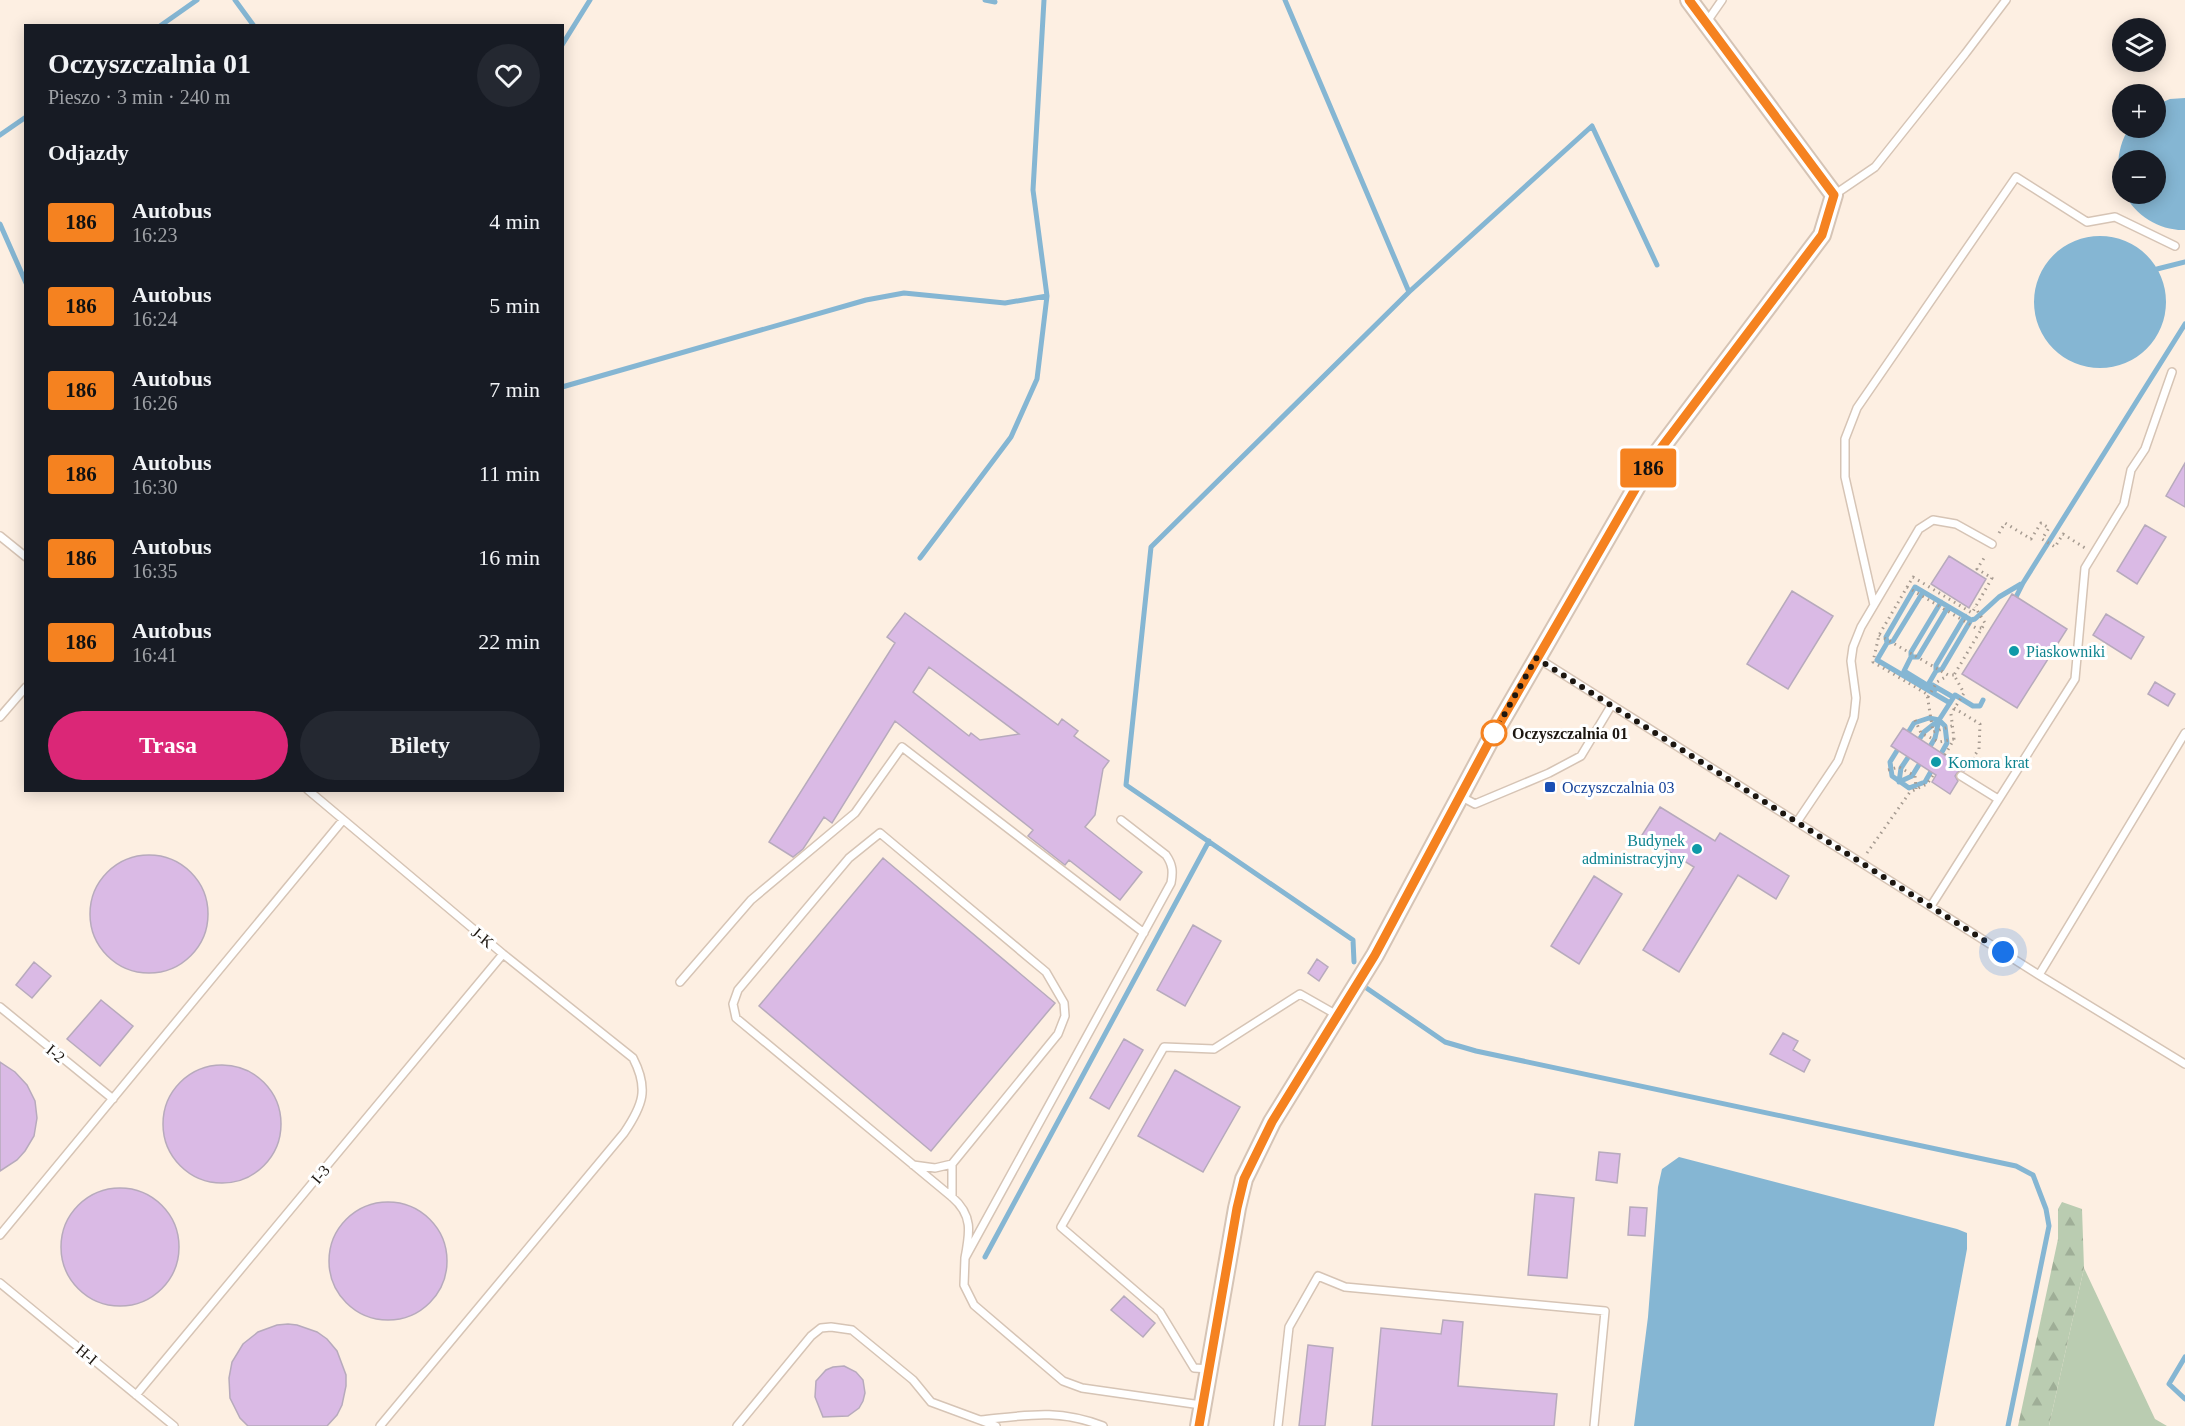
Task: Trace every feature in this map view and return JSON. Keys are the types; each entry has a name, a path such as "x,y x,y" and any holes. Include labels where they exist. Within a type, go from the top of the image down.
{"street":[{"path":"1199,1426 1237,1208 1244,1179 1272,1122 1375,955 1536,658 1652,460 1822,235 1834,195 1689,0"}],"lane":[{"path":"1706,23 1722,0"},
{"path":"1834,195 1875,167 2006,0"},
{"path":"1874,604 1845,477 1845,439 1857,408 2016,177 2087,222 2115,217 2175,246"},
{"path":"1931,906 2075,679 2085,568 2124,504 2131,470 2145,449 2172,372"},
{"path":"1797,822 1838,761 1846,742 1854,717 1856,698 1851,661 1853,647 1861,627 1919,529 1933,520 1956,524 1992,544"},
{"path":"0,536 24,555"},
{"path":"1536,658 2039,975 2185,1064"},
{"path":"0,717 24,689"},
{"path":"1460,796 1475,804 1550,773 1581,756 1611,706"},
{"path":"2039,975 2185,733"},
{"path":"680,982 752,900 855,813 902,747 1144,933"},
{"path":"1961,776 1998,799"},
{"name":"J-K","path":"310,792 503,954 633,1058 640,1073 644,1092 636,1116 624,1133 380,1426"},
{"path":"0,1235 343,820"},
{"path":"965,1258 1171,883 1173,870 1166,855 1121,820"},
{"path":"913,1165 935,1168 952,1164 1058,1034 1065,1016 1064,1003 1046,972 880,833 849,858 738,990 733,1004 736,1018 958,1203 969,1219 964,1285 974,1305 1063,1381 1082,1388 1202,1405"},
{"name":"I-3","path":"136,1395 503,954"},
{"path":"1209,1368 1194,1368 1160,1312 1061,1227 1164,1047 1214,1049 1300,994 1338,1016"},
{"name":"I-2","path":"0,1007 113,1099"},
{"path":"952,1164 952,1197"},
{"path":"1278,1426 1289,1327 1318,1276 1345,1287 1605,1311 1594,1426"},
{"name":"H-I","path":"0,1283 174,1426"},
{"path":"737,1426 811,1336 821,1328 840,1326 857,1333 913,1380 931,1402 978,1423 996,1426"},
{"path":"978,1423 1041,1413 1082,1418 1103,1426"}],"path":[{"path":"1952,726 1933,732 1927,694 1874,662 1879,635 1913,577 1971,613 1992,578 1977,569 2005,523 2031,539 2041,523 2049,528 2042,539 2055,547 2063,534 2082,546"},
{"path":"1907,587 1960,620 1973,627 1983,628"},
{"path":"1954,675 1985,623 1975,607"},
{"path":"1879,635 1946,674 1954,675"},
{"path":"1927,699 1937,682 1946,674"},
{"path":"1945,756 1954,739 1951,714 1964,693 1954,675"},
{"path":"1954,708 1980,724 1979,749 1973,758 1983,764 1971,782"},
{"path":"1915,720 1921,733 1939,742 1954,739"},
{"path":"1888,770 1899,767 1915,776 1916,789"},
{"path":"1861,862 1910,792 1928,784 1934,774"}],"green space":[{"path":"2062,1202 2082,1209 2084,1268 2049,1426 2018,1426 2058,1239 2058,1209"},
{"path":"2084,1268 2155,1419 2167,1426 2049,1426"}],"water":[{"path":"2185,98 2185,230 2158,225 2142,215 2131,204 2166,204 2166,150 2120,150 2124,138 2166,138 2166,101"},
{"path":"2100,236 2125,241 2147,255 2161,277 2166,302 2161,327 2147,349 2125,363 2100,368 2075,363 2053,349 2039,327 2034,302 2039,277 2053,255 2075,241"},
{"path":"1679,1157 1967,1233 1967,1249 1934,1426 1634,1426 1648,1317 1658,1187 1662,1169"}],"building":[{"path":"2185,463 2185,507 2166,496"},
{"path":"2145,525 2166,537 2137,584 2117,571"},
{"path":"1949,556 1986,579 1969,608 1931,584"},
{"path":"1792,591 1833,616 1788,689 1747,664"},
{"name":"Piaskowniki","path":"2012,594 2067,629 2017,708 1962,674"},
{"path":"905,613 1058,725 1062,719 1078,731 1074,736 1109,761 1103,769 1095,815 1085,827 1142,872 1120,900 1069,860 1065,865 1028,836 1033,830 895,721 832,823 824,817 803,849 793,857 769,842 895,643 887,637","holes":["929,667 1019,734 980,740 971,733 969,736 913,692"]},
{"path":"2106,614 2144,637 2131,659 2093,635"},
{"path":"2155,682 2175,694 2168,706 2148,694"},
{"name":"Komora krat","path":"1903,728 1966,769 1961,770 1955,776 1958,781 1950,794 1932,782 1936,775 1891,746"},
{"path":"1660,807 1715,841 1720,833 1789,876 1776,899 1738,875 1679,972 1643,950 1694,867 1642,835"},
{"path":"149,855 182,865 198,881 208,914 198,947 182,963 149,973 116,963 100,947 90,914 100,881 116,865"},
{"path":"883,858 1055,1003 931,1151 759,1006"},
{"path":"1594,876 1622,894 1579,964 1551,946"},
{"path":"1193,925 1221,941 1185,1006 1157,990"},
{"path":"1317,959 1328,967 1319,981 1308,973"},
{"path":"34,962 51,976 32,998 16,985"},
{"path":"101,1000 133,1026 100,1066 67,1039"},
{"path":"1783,1033 1798,1041 1793,1050 1810,1060 1804,1072 1770,1054"},
{"path":"1124,1039 1143,1050 1109,1109 1090,1098"},
{"path":"0,1062 15,1072 27,1085 35,1101 37,1118 34,1136 25,1151 17,1160 0,1171"},
{"path":"222,1065 255,1075 271,1091 281,1124 271,1157 255,1173 222,1183 189,1173 173,1157 163,1124 173,1091 189,1075"},
{"path":"1175,1070 1240,1107 1203,1172 1138,1136"},
{"path":"1599,1152 1620,1154 1617,1183 1596,1180"},
{"path":"120,1188 153,1198 169,1214 179,1247 169,1280 153,1296 120,1306 87,1296 71,1280 61,1247 71,1214 87,1198"},
{"path":"1535,1194 1574,1198 1567,1278 1528,1275"},
{"path":"388,1202 399,1203 421,1212 437,1228 446,1250 446,1272 437,1294 421,1310 399,1319 388,1320 377,1319 355,1310 339,1294 330,1272 329,1261 330,1250 339,1228 355,1212 377,1203"},
{"path":"1630,1207 1647,1208 1645,1236 1628,1235"},
{"path":"1124,1296 1155,1323 1143,1337 1111,1310"},
{"path":"1443,1320 1463,1322 1458,1386 1557,1394 1554,1426 1372,1426 1381,1328 1441,1334"},
{"path":"288,1324 317,1332 327,1339 337,1351 346,1375 342,1405 327,1426 248,1426 240,1418 230,1398 229,1378 232,1362 243,1344 258,1332 277,1325"},
{"path":"1308,1345 1333,1348 1325,1426 1299,1426"},
{"path":"844,1366 856,1372 863,1380 865,1393 863,1401 859,1408 848,1416 823,1417 815,1397 816,1381 826,1370"}],"waterway":[{"path":"163,24 197,0"},
{"path":"235,0 253,24"},
{"path":"564,42 590,0"},
{"path":"985,0 995,2"},
{"path":"920,558 1011,437 1037,379 1047,296 1033,190 1044,0"},
{"path":"1285,0 1409,292 1151,547 1126,785 1353,940 1354,962"},
{"path":"0,135 24,118"},
{"path":"1409,292 1592,126 1657,265"},
{"path":"0,224 24,278"},
{"path":"2157,269 2185,262"},
{"path":"564,386 866,300 904,293 1005,303 1047,296"},
{"path":"2016,597 2185,324"},
{"path":"1950,703 1877,660 1887,643 1886,637 1915,587 1971,620 1999,597 2021,584"},
{"path":"1887,643 1893,641 1923,592"},
{"path":"1935,690 1904,671 1911,652 1941,602"},
{"path":"1911,657 1918,657 1948,607"},
{"path":"1953,697 1929,683 1936,671 1936,665 1965,616"},
{"path":"1936,671 1942,669 1971,620"},
{"path":"1928,750 1935,738 1939,720 1955,695 1973,706 1980,706 1983,700"},
{"path":"1929,718 1939,720 1945,726 1947,743 1925,782 1909,788 1892,776 1890,762 1914,723 1929,718"},
{"path":"1917,743 1924,732 1939,720"},
{"path":"1899,782 1901,768 1911,753"},
{"path":"1899,782 1912,776 1923,758"},
{"path":"985,1257 1209,841"},
{"path":"1365,987 1445,1042 1476,1051 2016,1166 2033,1175 2046,1209 2049,1226 2008,1426"},
{"path":"2185,1357 2169,1384 2185,1399"}],"bus line":[{"name":"186","path":"1199,1426 1237,1208 1244,1179 1272,1122 1375,955 1536,658 1652,460 1822,235 1834,195 1689,0"}],"place":[{"name":"Piaskowniki","path":"2014,651"},
{"name":"Oczyszczalnia 01","path":"1494,733"},
{"name":"Komora krat","path":"1936,762"},
{"name":"Oczyszczalnia 03","path":"1550,787"},
{"name":"Budynek administracyjny","path":"1697,849"}],"route":[{"path":"1494,733 1536,658 2003,952"}]}
